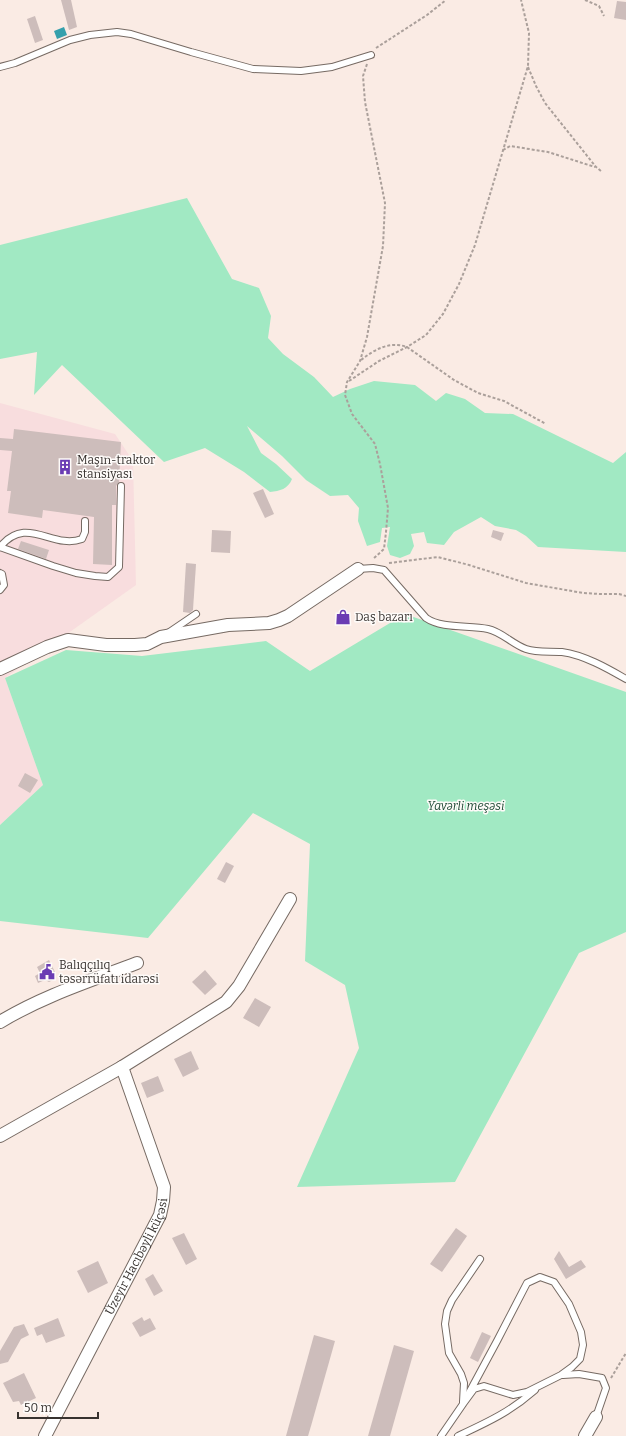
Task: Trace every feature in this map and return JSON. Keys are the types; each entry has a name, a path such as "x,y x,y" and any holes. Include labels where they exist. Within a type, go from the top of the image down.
{"street":[{"path":"0,669 47,646 68,640 124,646 147,644 161,637 228,625 269,623 288,616 358,569"},
{"path":"0,1136 122,1068 226,1002 239,986 290,899"},
{"path":"0,1022 24,1008 68,989 137,963"},
{"name":"Üzeyir Hacıbəyli küçəsi","path":"45,1436 160,1215 163,1201 164,1187 122,1068"},
{"path":"585,1436 596,1417"}],"lane":[{"path":"0,67 15,63 70,40 90,35 116,32 131,34 253,69 301,71 332,67 371,55"},
{"path":"85,521 85,532 82,539 61,540 26,532 15,535 0,547 76,573 108,577 119,567 121,486"},
{"path":"358,569 373,568 384,570 426,618 430,620 469,628 489,629 503,635 527,649 562,652 575,655 626,679"},
{"path":"0,573 2,574 4,585 0,590"},
{"path":"161,637 196,614"},
{"path":"463,1404 464,1383 461,1374 449,1352 445,1324 447,1311 452,1300 480,1259"},
{"path":"458,1436 498,1417 536,1390 561,1375 580,1359 583,1345 581,1332 569,1304 554,1282 540,1277 527,1283 463,1404"},
{"path":"441,1436 474,1389 484,1386 513,1395 527,1392 561,1375 579,1374 602,1378 606,1388 596,1417"}],"path":[{"path":"358,569 375,558 384,549 388,508 375,444 352,414 345,395 347,382 360,361 367,337 383,246 385,203 365,102 363,76 371,55 375,49 427,15 446,0"},
{"path":"347,382 379,361 407,347 426,335 438,322 459,284 475,245 528,66 529,33 522,0"},
{"path":"585,0 599,6 604,16"},
{"path":"528,66 545,103 596,167 601,171"},
{"path":"503,150 510,146 548,152 596,167"},
{"path":"360,361 379,348 399,344 407,347 454,380 478,393 504,401 546,424"},
{"path":"388,564 438,557 526,583 583,593 619,594 626,596"},
{"path":"606,1388 626,1354"}],"shaded area":[{"path":"0,403 115,434 133,461 136,585 5,678 43,785 0,825"}],"green space":[{"path":"187,198 232,279 259,288 271,316 268,338 283,354 314,377 333,397 350,389 374,381 415,385 436,401 446,393 465,399 485,413 513,414 613,463 626,452 626,552 538,547 526,536 516,530 495,526 481,517 454,532 444,545 427,543 424,532 411,534 414,546 410,554 400,558 390,555 387,546 390,527 382,528 380,542 367,546 358,521 359,508 348,495 330,496 306,480 282,456 247,426 261,453 276,464 292,479 283,489 270,492 244,472 205,448 164,462 62,365 34,395 37,352 0,359 0,245"},
{"name":"Yavərli meşəsi","path":"405,614 626,692 626,932 579,953 455,1182 297,1187 359,1048 345,985 305,961 310,844 253,813 148,938 0,921 0,825 43,785 5,678 66,650 142,656 266,641 310,671"}],"water":[{"path":"64,27 67,35 57,39 54,31"}],"building":[{"path":"61,0 71,0 77,27 69,30"},
{"path":"617,1 626,2 626,20 614,18"},
{"path":"35,16 43,40 35,43 27,19"},
{"name":"Maşın-traktor stansiyası","path":"14,429 121,442 119,482 116,486 116,505 112,505 112,565 93,564 94,517 43,510 42,518 8,513 11,491 7,491 12,451 0,450 0,438 13,439"},
{"path":"263,489 274,514 265,518 253,493"},
{"path":"212,530 231,531 230,553 211,552"},
{"path":"493,530 504,533 501,541 491,537"},
{"path":"21,541 49,550 46,559 18,549"},
{"path":"186,563 196,564 193,610 190,613 183,612"},
{"path":"25,773 38,780 30,793 18,786"},
{"path":"226,862 234,866 225,883 217,879"},
{"name":"Balıqçılıq təsərrüfatı idarəsi","path":"49,960 55,972 55,979 49,982 45,980 38,983 35,976 40,973 37,967"},
{"path":"205,970 217,984 205,995 192,982"},
{"path":"255,998 271,1007 259,1027 243,1018"},
{"path":"191,1051 199,1069 183,1077 174,1059"},
{"path":"158,1076 164,1091 147,1098 141,1083"},
{"path":"456,1228 467,1236 442,1272 430,1264"},
{"path":"184,1233 197,1259 186,1265 172,1238"},
{"path":"559,1251 569,1267 581,1260 586,1267 566,1279 554,1259"},
{"path":"98,1261 108,1283 88,1293 77,1271"},
{"path":"153,1274 163,1291 154,1296 145,1279"},
{"path":"142,1317 144,1321 150,1318 156,1329 140,1337 132,1323"},
{"path":"58,1318 65,1336 46,1343 42,1334 37,1336 34,1328"},
{"path":"24,1324 29,1335 21,1339 8,1362 0,1364 0,1351 14,1327"},
{"path":"482,1332 491,1336 478,1362 470,1358"},
{"path":"314,1335 335,1341 308,1436 286,1436"},
{"path":"394,1345 414,1351 390,1436 368,1436"},
{"path":"24,1373 36,1398 21,1405 19,1401 13,1402 3,1383"}],"place":[{"name":"Maşın-traktor stansiyası","path":"65,467"},
{"name":"Daş bazarı","path":"343,617"},
{"name":"Balıqçılıq təsərrüfatı idarəsi","path":"47,972"}]}
